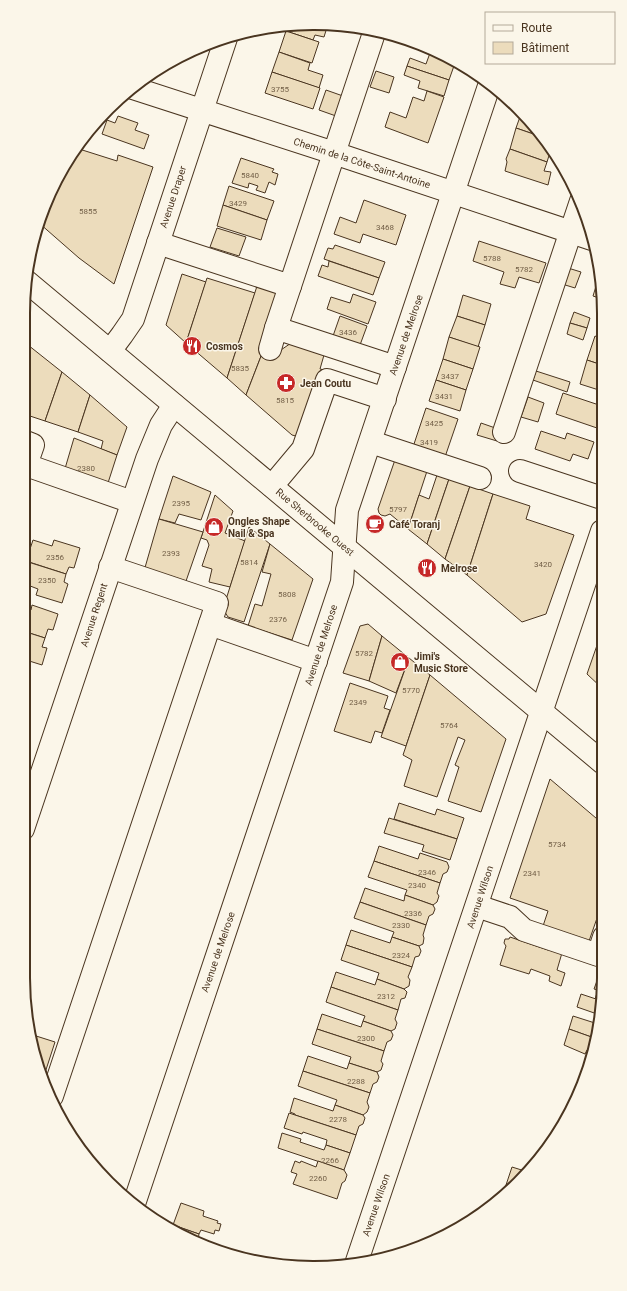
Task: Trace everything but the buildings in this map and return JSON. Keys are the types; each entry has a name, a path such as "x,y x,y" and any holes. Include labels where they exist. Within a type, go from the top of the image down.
{"street":[{"path":"270,349 373,36"},
{"name":"Avenue Draper","path":"110,351 122,336 132,319 224,44"},
{"name":"Chemin de la Côte-Saint-Antoine","path":"140,90 334,153 586,238"},
{"name":"Avenue de Melrose","path":"136,1198 342,582 347,510 488,90"},
{"path":"504,432 577,211"},
{"path":"158,243 290,286"},
{"name":"Rue Sherbrooke Ouest","path":"31,286 597,758"},
{"path":"276,328 395,367"},
{"path":"272,486 303,449 327,380 385,399"},
{"name":"Avenue Regent","path":"30,808 152,445 174,405"},
{"path":"370,442 480,478"},
{"path":"30,444 33,445 30,453"},
{"path":"520,471 597,496"},
{"path":"30,472 132,502"},
{"name":"Avenue Wilson","path":"358,1258 597,546"},
{"path":"54,1090 217,603 110,568"},
{"path":"210,624 316,661"},
{"path":"477,906 510,917 524,930 597,955"}],"place":[{"name":"Cosmos","path":"192,346"},
{"name":"Jean Coutu","path":"286,383"},
{"name":"Café Toranj","path":"375,524"},
{"name":"Ongles Shape Nail & Spa","path":"214,527"},
{"name":"Melrose","path":"427,568"},
{"name":"Jimi's Music Store","path":"400,662"}]}
